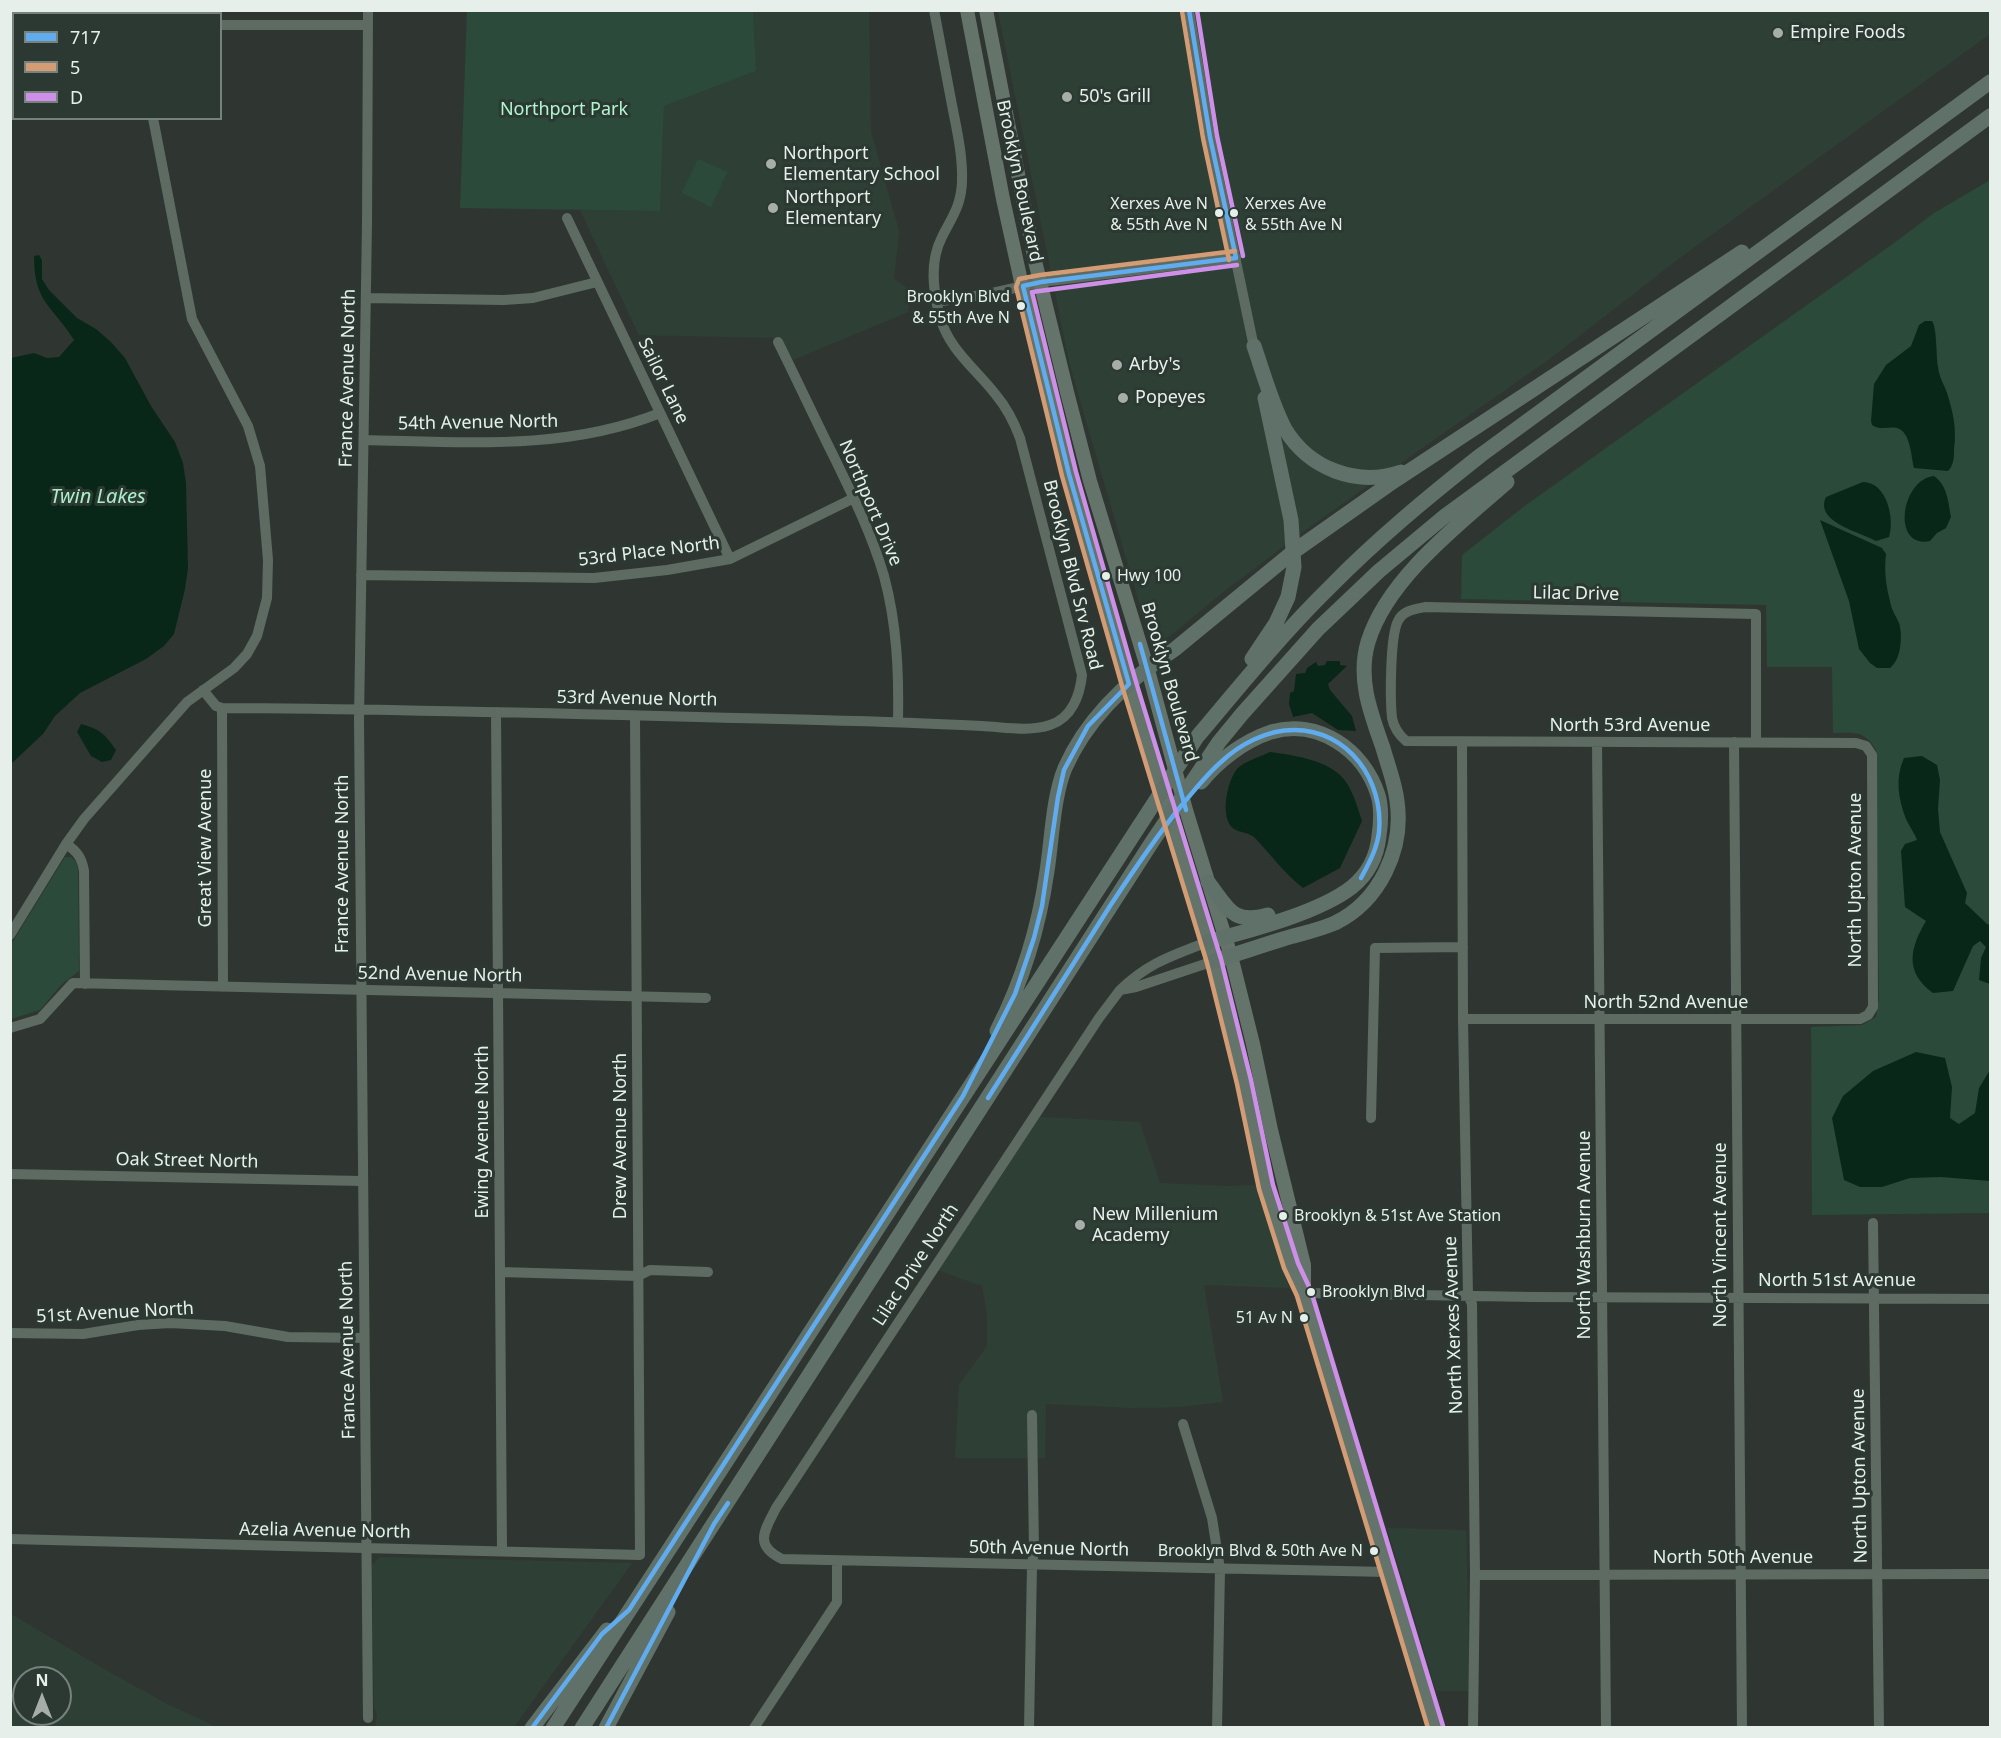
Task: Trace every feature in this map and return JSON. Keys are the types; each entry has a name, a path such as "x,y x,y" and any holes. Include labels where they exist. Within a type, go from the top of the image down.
{"highway":[{"path":"1197,737 1282,636 1357,560 1419,504 1481,455 1990,82"},
{"path":"582,1728 1152,842 1225,735 1286,663 1333,614 1445,516 1990,116"},
{"path":"963,1096 1010,1004 1034,938 1042,906 1058,797 1065,770 1088,726 1129,684 1293,552 1418,465 1869,172"},
{"path":"1254,346 1284,427 1310,457 1334,472 1356,477 1391,475 1418,465"},
{"path":"553,1728 1197,737 1276,623 1292,581 1293,552 1289,512 1264,398"},
{"path":"1214,961 1335,923 1357,908 1380,882 1394,852 1398,809 1392,779 1366,691 1364,674 1371,634 1395,593 1431,550 1580,417"},
{"path":"1152,842 1203,779 1237,749 1271,732 1292,730 1317,732 1344,746 1357,757 1373,783 1380,804 1379,841 1373,860 1361,878 1338,896 1299,913 1207,942"},
{"path":"1208,882 1229,910 1246,920 1338,896"},
{"path":"606,1728 714,1524"},
{"path":"532,1728 602,1634 629,1610"}],"main road":[{"name":"Brooklyn Boulevard","path":"967,10 1003,199 1069,474 1129,684 1214,961 1244,1082 1266,1187 1292,1266 1304,1293 1436,1728"},
{"name":"Brooklyn Boulevard","path":"986,10 1041,282 1090,482 1148,670 1195,840 1231,956 1254,1044 1271,1130 1304,1265 1304,1293"}],"street":[{"name":"France Avenue North","path":"368,10 359,709 368,1718"},
{"name":"Brooklyn Blvd Srv Road","path":"934,10 962,166 961,197 949,227 940,241 934,260 936,302 941,321 950,339 958,352 996,394 1007,410 1023,448 1082,675 1080,693 1071,709"},
{"path":"1189,10 1210,137 1264,398"},
{"path":"222,25 368,25"},
{"path":"10,935 84,819 187,702 234,668 247,654 257,636 263,618 269,579 258,455 248,426 192,319 153,120"},
{"name":"Sailor Lane","path":"567,218 730,559"},
{"path":"936,302 1041,282 1236,258"},
{"path":"366,298 504,300 533,298 597,282"},
{"name":"Northport Drive","path":"778,342 854,498 884,576 897,658 898,722"},
{"name":"54th Avenue North","path":"364,440 536,441 570,438 637,422 660,413"},
{"name":"53rd Place North","path":"361,575 594,578 730,559 854,498"},
{"name":"Lilac Drive","path":"1397,733 1392,719 1392,639 1399,618 1412,609 1426,607 1755,614 1755,742"},
{"path":"203,690 216,706 222,708"},
{"name":"53rd Avenue North","path":"222,708 496,712 898,722 1030,728 1052,725 1071,709"},
{"name":"Great View Avenue","path":"222,708 223,987"},
{"name":"Ewing Avenue North","path":"496,712 502,1551"},
{"name":"Drew Avenue North","path":"635,716 640,1555"},
{"name":"North 53rd Avenue","path":"1397,733 1406,741 1856,743 1866,746"},
{"name":"North Xerxes Avenue","path":"1462,742 1463,1019 1468,1295 1472,1304 1473,1728"},
{"name":"North Washburn Avenue","path":"1597,742 1606,1728"},
{"name":"North Vincent Avenue","path":"1734,742 1742,1728"},
{"name":"North Upton Avenue","path":"1866,746 1872,755 1873,1007 1868,1015"},
{"path":"66,844 78,853 84,871 86,984"},
{"name":"Lilac Drive North","path":"782,1559 771,1554 765,1545 763,1534 776,1508 1099,1018 1120,990 1136,975 1163,958 1207,942"},
{"path":"1371,1118 1375,948 1463,947"},
{"path":"1120,990 1136,987 1214,961"},
{"name":"52nd Avenue North","path":"10,1028 40,1019 73,983 706,998"},
{"name":"North 52nd Avenue","path":"1463,1019 1860,1019 1868,1015"},
{"name":"Oak Street North","path":"10,1174 362,1181"},
{"name":"North Upton Avenue","path":"1873,1223 1879,1728"},
{"path":"501,1272 638,1276 650,1270 708,1272"},
{"path":"1304,1293 1468,1295"},
{"name":"North 51st Avenue","path":"1468,1295 1990,1299"},
{"name":"51st Avenue North","path":"10,1333 83,1334 138,1325 170,1323 225,1326 288,1337 364,1338"},
{"path":"1029,1728 1034,1550 1032,1415"},
{"path":"1183,1424 1212,1518 1220,1569 1216,1728"},
{"name":"Azelia Avenue North","path":"10,1539 640,1555"},
{"name":"50th Avenue North","path":"782,1559 1388,1572"},
{"path":"754,1728 837,1602 837,1561"},
{"name":"North 50th Avenue","path":"1474,1575 1990,1574"}],"shaded area":[{"path":"1990,10 1990,34 1681,257 1551,358 1308,528 1222,593 1153,650 1070,366 998,11"},
{"name":"Northport Elementary School","path":"753,11 869,11 871,132 899,231 894,278 911,292 908,312 793,360 779,338 639,335 580,210 660,211 664,106 756,71"},
{"path":"1040,1117 1140,1122 1160,1183 1260,1185 1268,1206 1269,1224 1289,1288 1204,1285 1223,1402 1178,1407 1133,1408 1046,1404 1045,1458 955,1458 959,1385 987,1346 987,1315 982,1285 938,1270"},
{"path":"1387,1528 1466,1530 1470,1691 1436,1691"},
{"path":"380,1557 632,1563 514,1727 375,1728 377,1715 374,1707 372,1565"},
{"path":"11,1614 169,1705 217,1727 11,1727"}],"green space":[{"name":"Northport Park","path":"467,10 753,11 756,71 664,106 660,211 460,208"},
{"path":"698,159 727,172 711,207 682,193"},
{"path":"1990,180 1990,1213 1812,1215 1811,1027 1862,1025 1876,1017 1879,998 1876,750 1867,739 1858,734 1833,733 1832,667 1767,667 1766,605 1461,599 1462,555 1526,505 1934,213"},
{"path":"65,857 71,857 78,869 79,971 62,984 40,1010 11,1019 10,946"}],"water":[{"name":"Twin Lakes","path":"39,255 42,260 42,279 49,290 77,318 96,329 111,342 125,358 151,406 175,442 183,463 186,483 188,568 174,634 164,646 146,659 80,693 55,716 43,734 11,764 11,358 34,353 47,358 59,357 74,340 41,294 37,284 34,256"},
{"path":"1925,321 1932,321 1934,324 1940,377 1947,393 1954,421 1954,458 1948,471 1914,468 1908,440 1902,430 1875,427 1871,421 1874,384 1886,365 1911,346 1919,325"},
{"path":"1934,476 1945,489 1951,517 1946,528 1930,541 1918,541 1910,535 1905,525 1908,500 1923,480"},
{"path":"1863,482 1878,488 1887,503 1891,521 1889,537 1876,541 1832,520 1826,513 1824,506 1826,497"},
{"path":"1820,520 1882,548 1886,554 1887,590 1901,634 1899,654 1890,668 1877,668 1859,649 1849,601"},
{"path":"1327,661 1340,661 1340,665 1347,666 1328,684 1330,690 1352,716 1356,731 1338,730 1312,713 1293,717 1289,704 1290,693 1294,691 1296,674 1305,673 1307,668 1316,662 1318,666 1325,665"},
{"path":"81,724 98,730 109,740 116,750 111,760 102,762 91,756 77,732"},
{"path":"1270,752 1307,759 1325,765 1340,775 1354,796 1362,821 1340,868 1303,888 1284,871 1255,838 1234,829 1227,817 1226,800 1233,775 1240,766 1248,761"},
{"path":"1922,756 1937,765 1940,780 1938,809 1940,832 1967,893 1965,903 1990,925 1990,984 1979,980 1981,958 1986,947 1980,941 1973,946 1953,991 1933,993 1917,977 1914,968 1916,941 1926,921 1905,907 1901,851 1905,844 1917,840 1903,811 1899,796 1899,773 1904,758"},
{"path":"1916,1052 1945,1058 1952,1087 1950,1118 1959,1124 1975,1113 1979,1088 1990,1070 1990,1181 1941,1177 1910,1178 1882,1187 1860,1187 1844,1180 1832,1118 1843,1096 1873,1071"}],"transit line":[{"name":"717","path":"1189,10 1210,137 1236,258"},
{"name":"D","path":"1197,10 1217,136 1243,256"},
{"name":"5","path":"1182,11 1203,138 1229,260"},
{"name":"5","path":"1235,251 1040,275 1019,279 1016,287 1062,476 1122,686 1207,963 1237,1084 1259,1189 1284,1268 1297,1296 1428,1728"},
{"name":"717","path":"532,1728 602,1634 629,1610 963,1096 1015,994 1034,938 1042,906 1064,770 1088,726 1129,684 1069,474 1023,286 1236,258"},
{"name":"D","path":"1237,265 1032,292 1076,472 1136,682 1221,959 1251,1080 1273,1185 1298,1263 1311,1291 1443,1726"},
{"name":"717","path":"1140,644 1186,810"},
{"name":"717","path":"988,1098 1153,842 1210,772 1228,755 1245,744 1274,732 1294,730 1314,732 1331,739 1359,762 1369,777 1376,795 1379,813 1379,832 1376,844 1361,878"},
{"name":"717","path":"606,1728 714,1524 728,1503"}],"place":[{"name":"Empire Foods","path":"1778,33"},
{"name":"50's Grill","path":"1067,97"},
{"name":"Northport Elementary School","path":"771,164"},
{"name":"Northport Elementary","path":"773,208"},
{"name":"Xerxes Ave N & 55th Ave N","path":"1219,213"},
{"name":"Xerxes Ave & 55th Ave N","path":"1234,213"},
{"name":"Brooklyn Blvd & 55th Ave N","path":"1021,306"},
{"name":"Arby's","path":"1117,365"},
{"name":"Popeyes","path":"1123,398"},
{"name":"Hwy 100","path":"1106,576"},
{"name":"Brooklyn & 51st Ave Station","path":"1283,1216"},
{"name":"New Millenium Academy","path":"1080,1225"},
{"name":"Brooklyn Blvd","path":"1311,1292"},
{"name":"51 Av N","path":"1304,1318"},
{"name":"Brooklyn Blvd & 50th Ave N","path":"1374,1551"}]}
